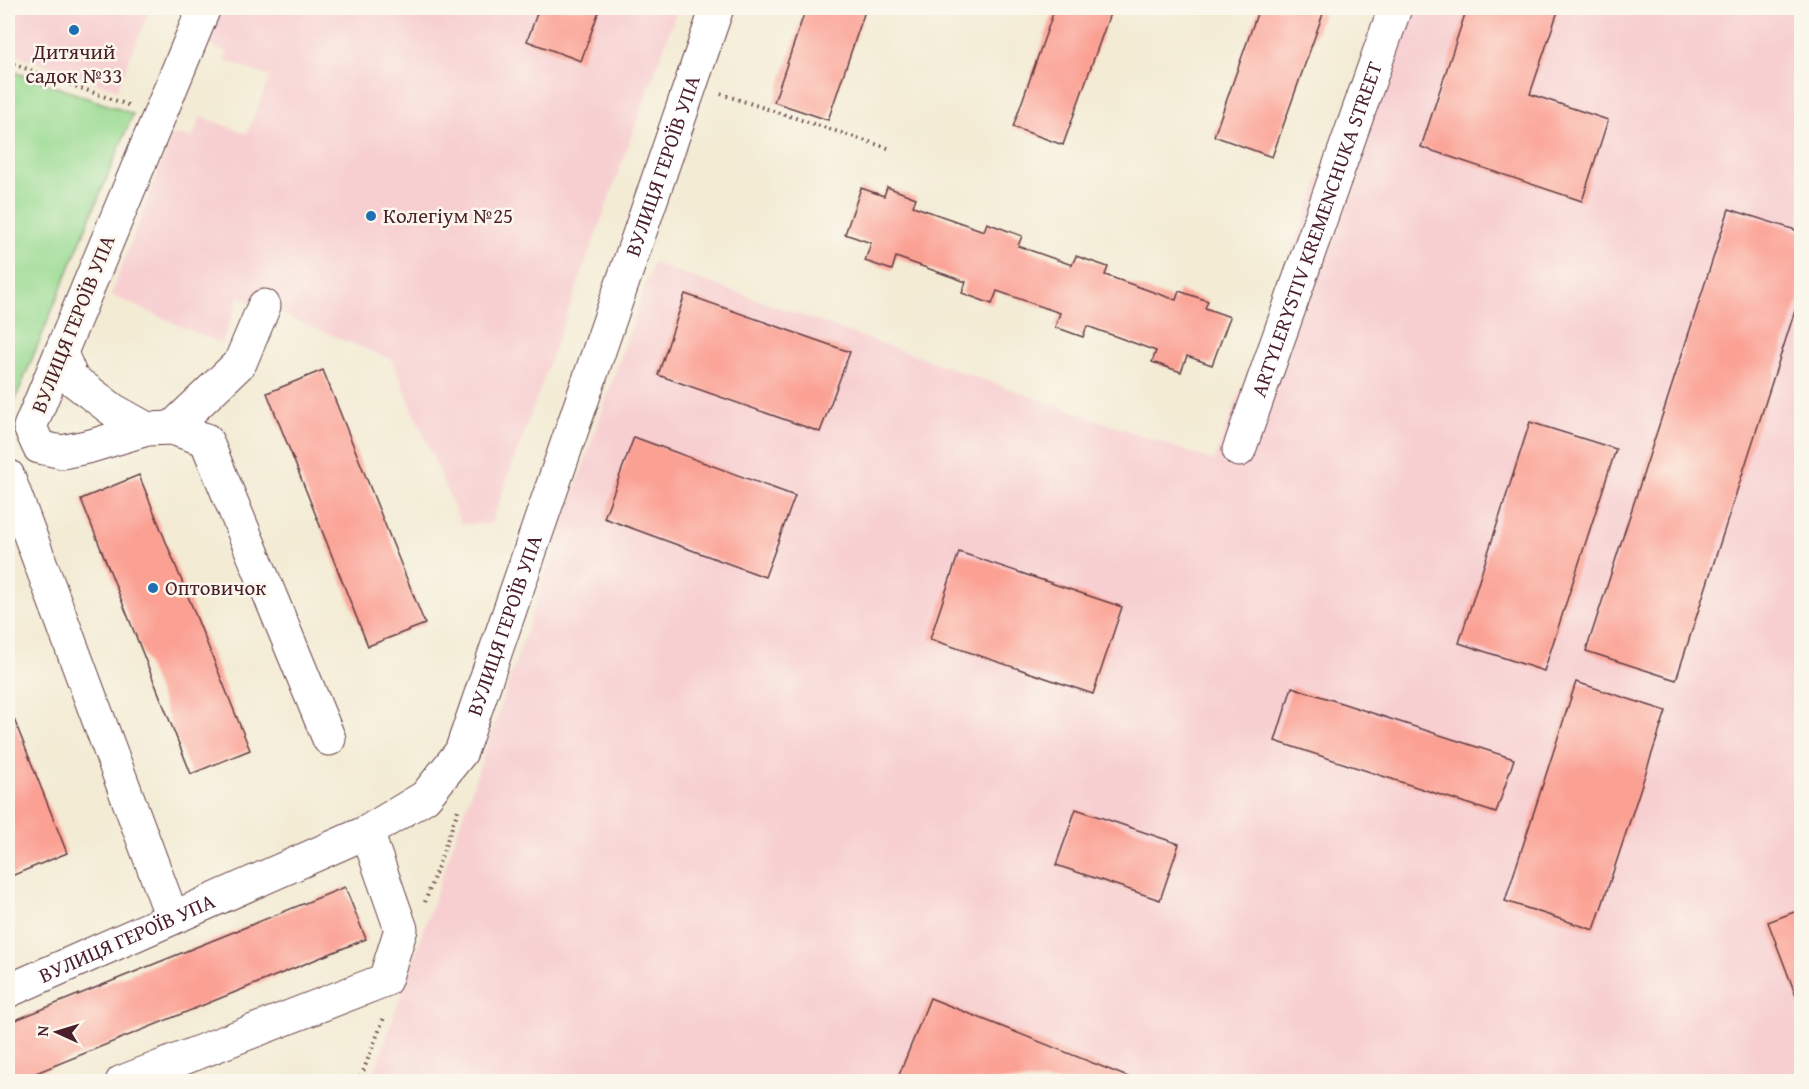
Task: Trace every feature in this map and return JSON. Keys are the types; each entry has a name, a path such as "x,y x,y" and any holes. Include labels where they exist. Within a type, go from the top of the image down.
{"street":[{"name":"ВУЛИЦЯ ГЕРОЇВ УПА","path":"160,429 62,452 39,447 30,427 204,8"},
{"name":"ВУЛИЦЯ ГЕРОЇВ УПА","path":"8,989 367,832 425,797 461,752 717,8"},
{"name":"ARTYLERYSTIV KREMENCHUKA STREET","path":"1239,450 1395,8"},
{"path":"160,429 240,363 264,306"},
{"path":"61,353 72,379 113,410 160,429 206,440 329,739"},
{"path":"8,456 17,450 30,427"},
{"path":"8,476 172,917"},
{"path":"122,1082 385,980 401,929 367,832"}],"path":[{"path":"8,62 159,116"},
{"path":"713,91 888,148"},
{"path":"359,1082 396,985 385,980"}],"shaded area":[{"name":"Дитячий садок №33","path":"8,8 150,8 117,90 8,52"},
{"name":"Колегіум №25","path":"221,8 678,8 491,524 461,524 392,360 239,297 222,344 111,295 172,135 192,138 201,116 247,134 270,77 225,60 227,52 207,44"},
{"path":"1383,8 1801,8 1801,1081 371,1082 653,263 1214,461"}],"green space":[{"path":"8,70 133,114 8,417"}],"building":[{"path":"539,8 600,8 581,61 527,41"},
{"path":"806,8 866,8 828,120 774,102"},
{"path":"1055,8 1112,8 1063,145 1013,127"},
{"path":"1259,8 1325,8 1272,157 1214,136"},
{"path":"1467,8 1559,8 1530,94 1608,120 1582,201 1421,147"},
{"path":"887,187 916,198 913,206 984,231 987,223 1022,236 1018,246 1072,265 1076,256 1108,267 1105,275 1176,300 1179,291 1208,301 1205,308 1230,317 1212,365 1187,356 1181,372 1152,362 1156,351 1087,326 1083,337 1055,327 1060,313 997,291 992,304 962,293 966,282 896,257 892,270 865,261 871,243 845,234 861,188 884,196"},
{"path":"1729,209 1802,232 1802,289 1676,680 1586,651"},
{"path":"685,294 850,352 820,432 658,375"},
{"path":"323,370 425,624 368,646 267,393"},
{"path":"1530,422 1616,449 1544,671 1459,643"},
{"path":"634,437 795,496 765,577 604,518"},
{"path":"139,475 250,750 191,774 81,499"},
{"path":"959,552 1122,607 1093,694 930,639"},
{"path":"1576,682 1666,711 1594,930 1505,901"},
{"path":"1292,687 1514,759 1496,813 1275,741"},
{"path":"8,704 67,853 9,877 8,873"},
{"path":"1076,809 1179,844 1160,900 1056,865"},
{"path":"345,887 366,939 14,1082 8,1082 8,1023"},
{"path":"1802,909 1802,1009 1801,1009 1768,922"},
{"path":"930,998 1138,1081 1138,1082 897,1080"}],"place":[{"name":"Дитячий садок №33","path":"74,30"},
{"name":"Колегіум №25","path":"371,216"},
{"name":"Оптовичок","path":"153,588"}]}
